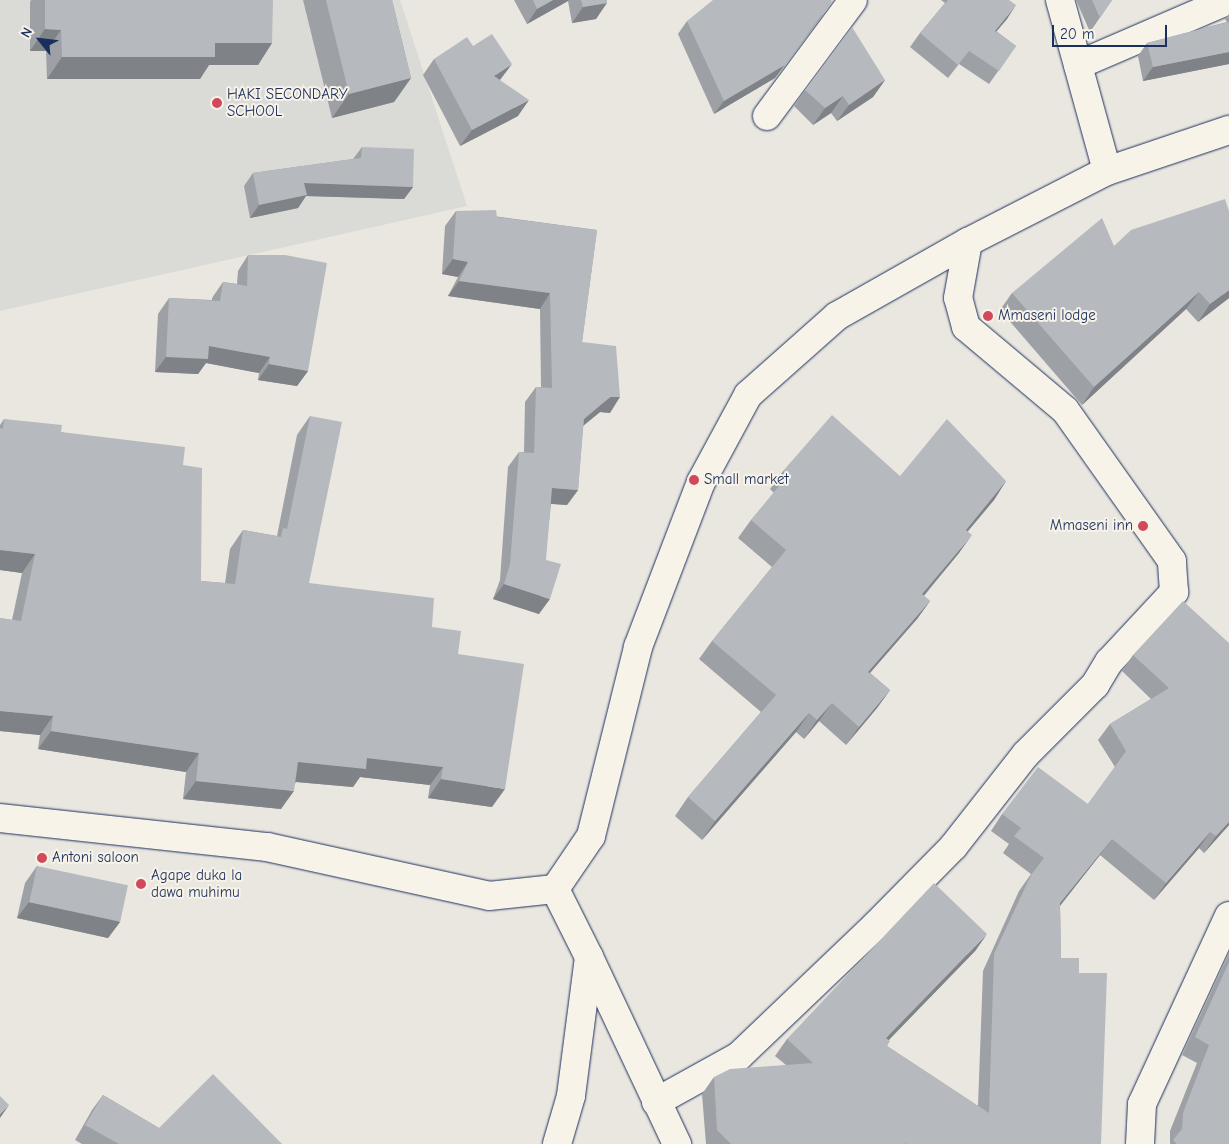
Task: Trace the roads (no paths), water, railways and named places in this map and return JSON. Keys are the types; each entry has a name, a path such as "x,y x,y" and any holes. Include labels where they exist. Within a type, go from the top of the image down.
{"street":[{"path":"767,116 853,0"},
{"path":"1060,0 1107,171"},
{"path":"1078,65 1229,0"},
{"path":"555,890 591,836 638,647 701,482 748,396 837,316 968,242 1107,171 1229,130"},
{"path":"656,1102 739,1056 876,925 953,847 1026,754 1095,685 1109,662 1174,592 1172,561 1065,410 966,327 958,298 968,242"},
{"path":"0,818 267,847 489,896 555,890"},
{"path":"555,890 589,957 677,1144"},
{"path":"1140,1144 1142,1104 1229,916"},
{"path":"558,1144 571,1096 589,957"}],"place":[{"name":"HAKI SECONDARY SCHOOL","path":"217,103"},
{"name":"Mmaseni lodge","path":"988,316"},
{"name":"Small market","path":"694,480"},
{"name":"Mmaseni inn","path":"1143,526"},
{"name":"Antoni saloon","path":"42,858"},
{"name":"Agape duka la dawa muhimu","path":"141,884"}]}
